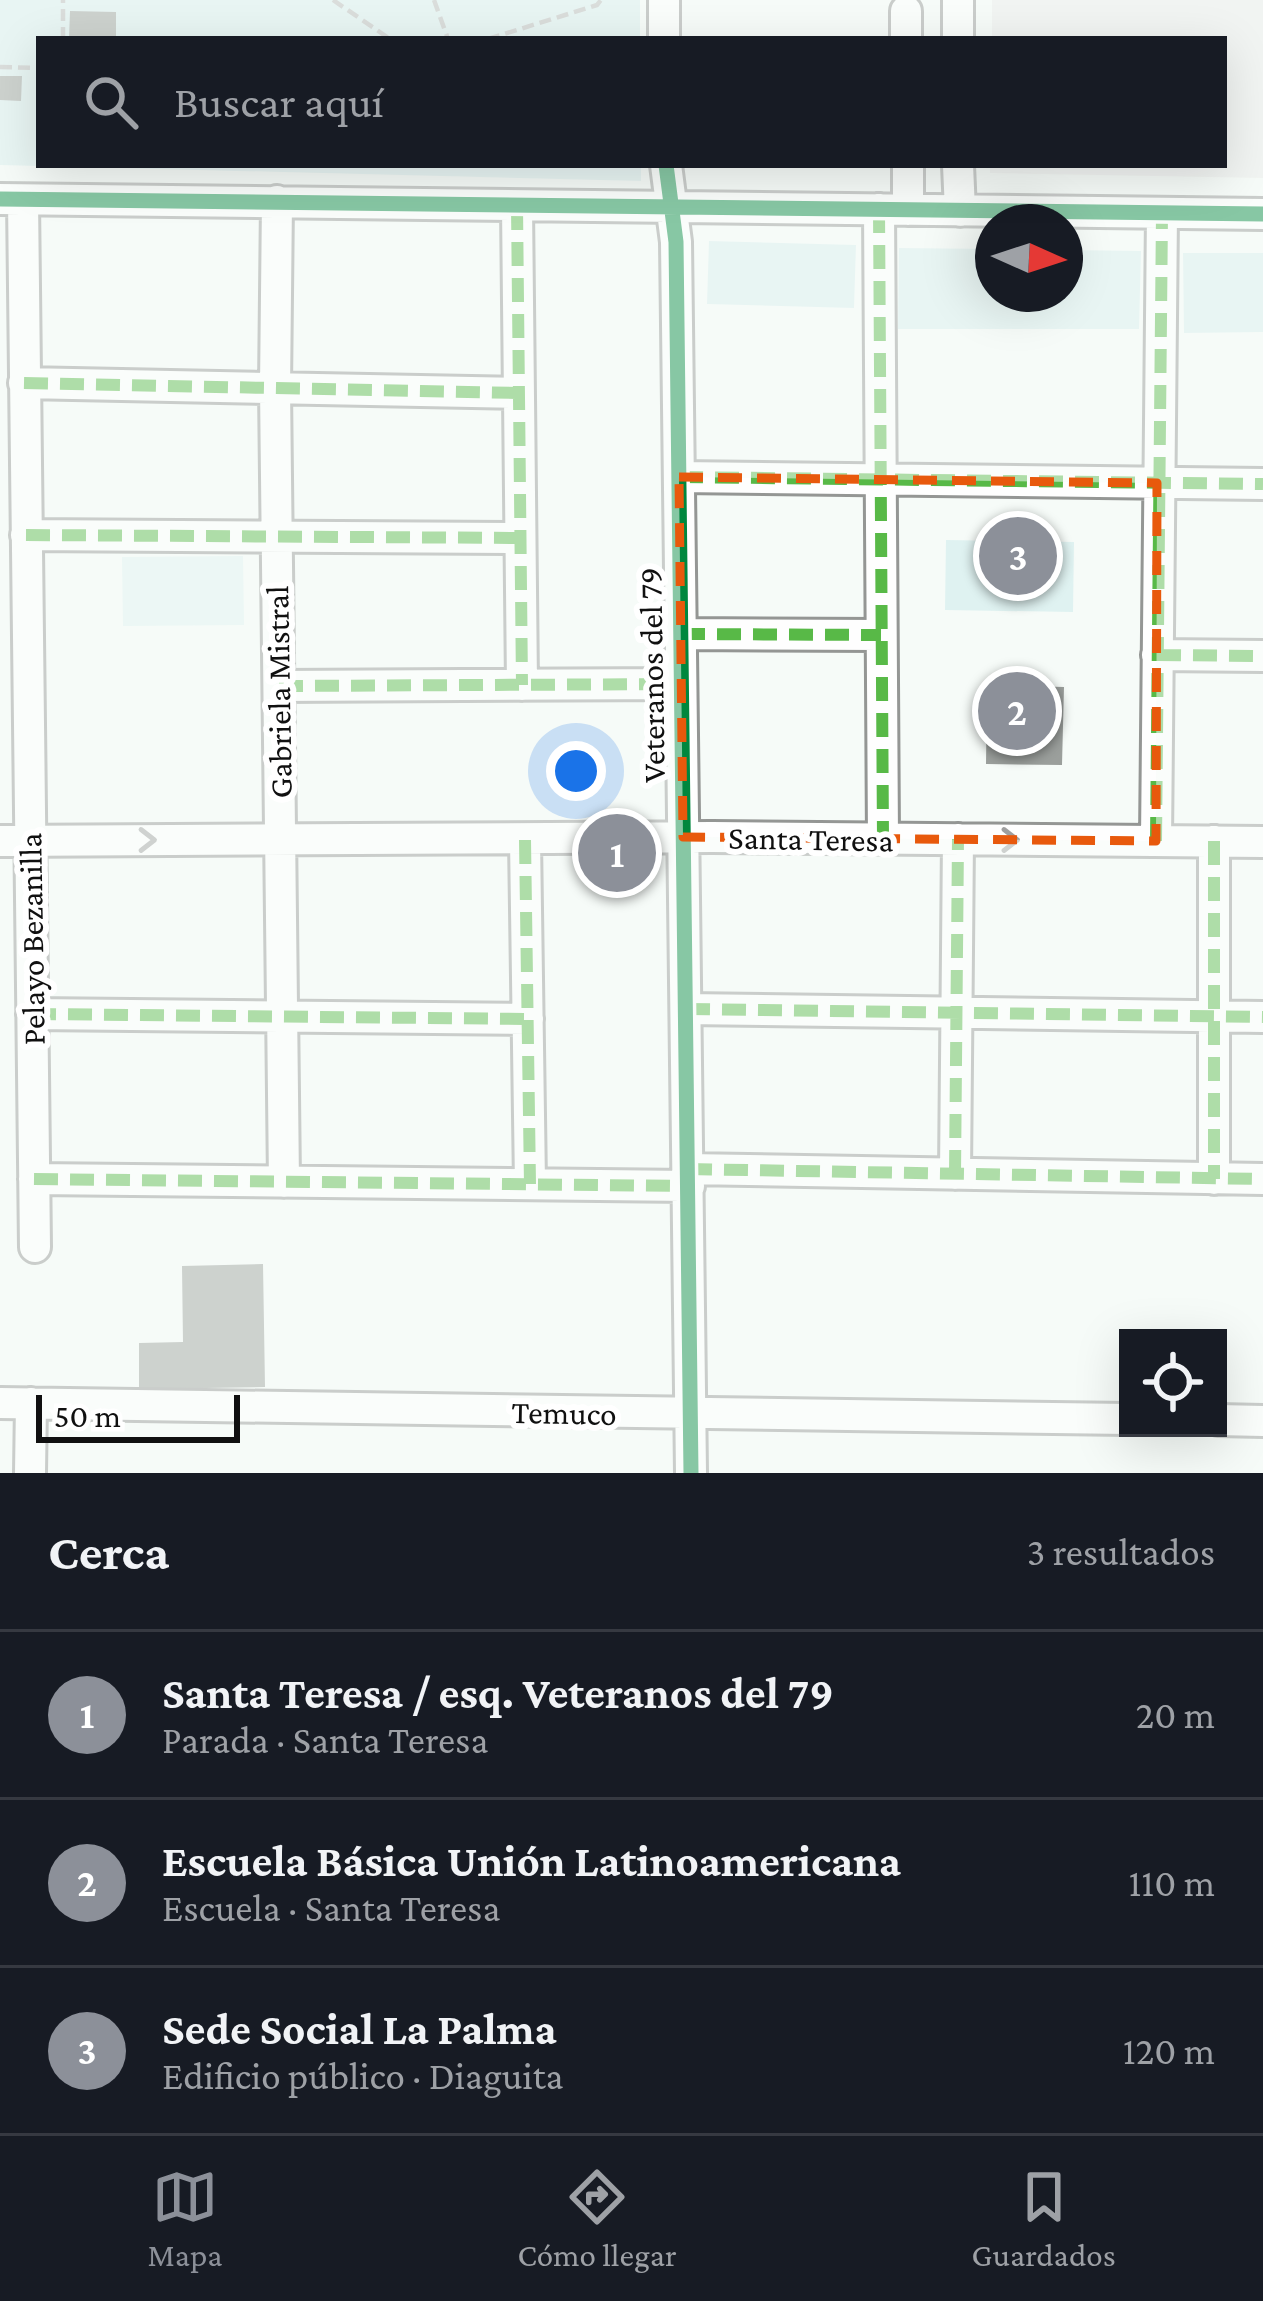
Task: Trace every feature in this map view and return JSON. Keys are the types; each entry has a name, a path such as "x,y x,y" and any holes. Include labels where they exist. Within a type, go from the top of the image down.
{"street":[{"path":"664,0 664,36"},
{"path":"958,0 958,36"},
{"name":"Veteranos del 79","path":"666,168 676,242 692,1473"},
{"path":"883,839 880,479 894,210 907,168"},
{"path":"958,168 960,211"},
{"path":"12,199 1263,214"},
{"name":"Pelayo Bezanilla","path":"12,199 24,383 26,535 15,840 32,1014 35,1247"},
{"name":"Gabriela Mistral","path":"277,201 274,388 284,1182"},
{"path":"517,206 522,685"},
{"path":"1156,841 1162,213"},
{"path":"24,383 518,393"},
{"path":"679,476 1263,484"},
{"path":"26,535 520,538"},
{"path":"681,634 881,635"},
{"path":"1157,655 1263,656"},
{"path":"279,686 681,684"},
{"name":"Santa Teresa","path":"15,840 683,837 1263,842"},
{"path":"955,1174 958,839"},
{"path":"525,840 530,1184"},
{"path":"1214,841 1214,1178"},
{"path":"686,1009 1263,1018"},
{"path":"32,1014 528,1019"},
{"path":"34,1179 530,1184 955,1174 1263,1179"},
{"path":"15,1403 30,1473"},
{"name":"Temuco","path":"15,1403 1119,1419"},
{"path":"1227,1420 1263,1421"}],"path":[{"path":"63,0 63,36"},
{"path":"333,0 386,36"},
{"path":"434,0 447,36"},
{"path":"497,36 602,0"},
{"path":"0,68 36,68"}],"highlighted area":[{"path":"679,477 1157,483 1156,841 683,837"}],"shaded area":[{"path":"0,0 640,0 640,36 36,36 36,166 0,165"},
{"path":"992,0 1263,0 1263,178 990,173 990,168 1227,168 1227,36 992,36"},
{"path":"120,168 641,168 641,181"},
{"path":"709,241 856,245 854,308 707,304"},
{"path":"899,248 975,249 975,312 1083,312 1083,250 1141,251 1139,329 898,329"},
{"path":"1183,253 1263,253 1263,332 1184,333"},
{"path":"946,540 1074,542 1073,612 945,610"},
{"path":"243,556 244,625 123,626 122,557"}],"building":[{"path":"70,11 116,12 116,36 69,36"},
{"path":"0,76 22,76 21,101 0,100"},
{"path":"987,685 1064,687 1062,765 986,764"},
{"path":"263,1264 265,1387 139,1389 139,1343 183,1342 182,1266"}],"marked path":[{"path":"517,206 522,685"},
{"path":"879,209 883,839"},
{"path":"1156,841 1162,213"},
{"path":"24,383 518,393"},
{"path":"679,477 1263,484"},
{"path":"26,535 520,538"},
{"path":"681,634 881,635"},
{"path":"1157,655 1263,656"},
{"path":"279,686 681,684"},
{"path":"955,1174 958,839"},
{"path":"525,840 530,1184"},
{"path":"1214,841 1214,1179"},
{"path":"686,1009 1263,1017"},
{"path":"32,1014 528,1019"},
{"path":"688,1169 1263,1179"},
{"path":"34,1179 689,1186"}],"cycle path":[{"path":"666,168 676,242 691,1473"},
{"path":"0,199 1263,214"}],"place":[{"name":"Sede Social La Palma","path":"1018,556"},
{"name":"Escuela Básica Unión Latinoamericana","path":"1017,711"},
{"name":"Santa Teresa / esq. Veteranos del 79","path":"617,853"}]}
